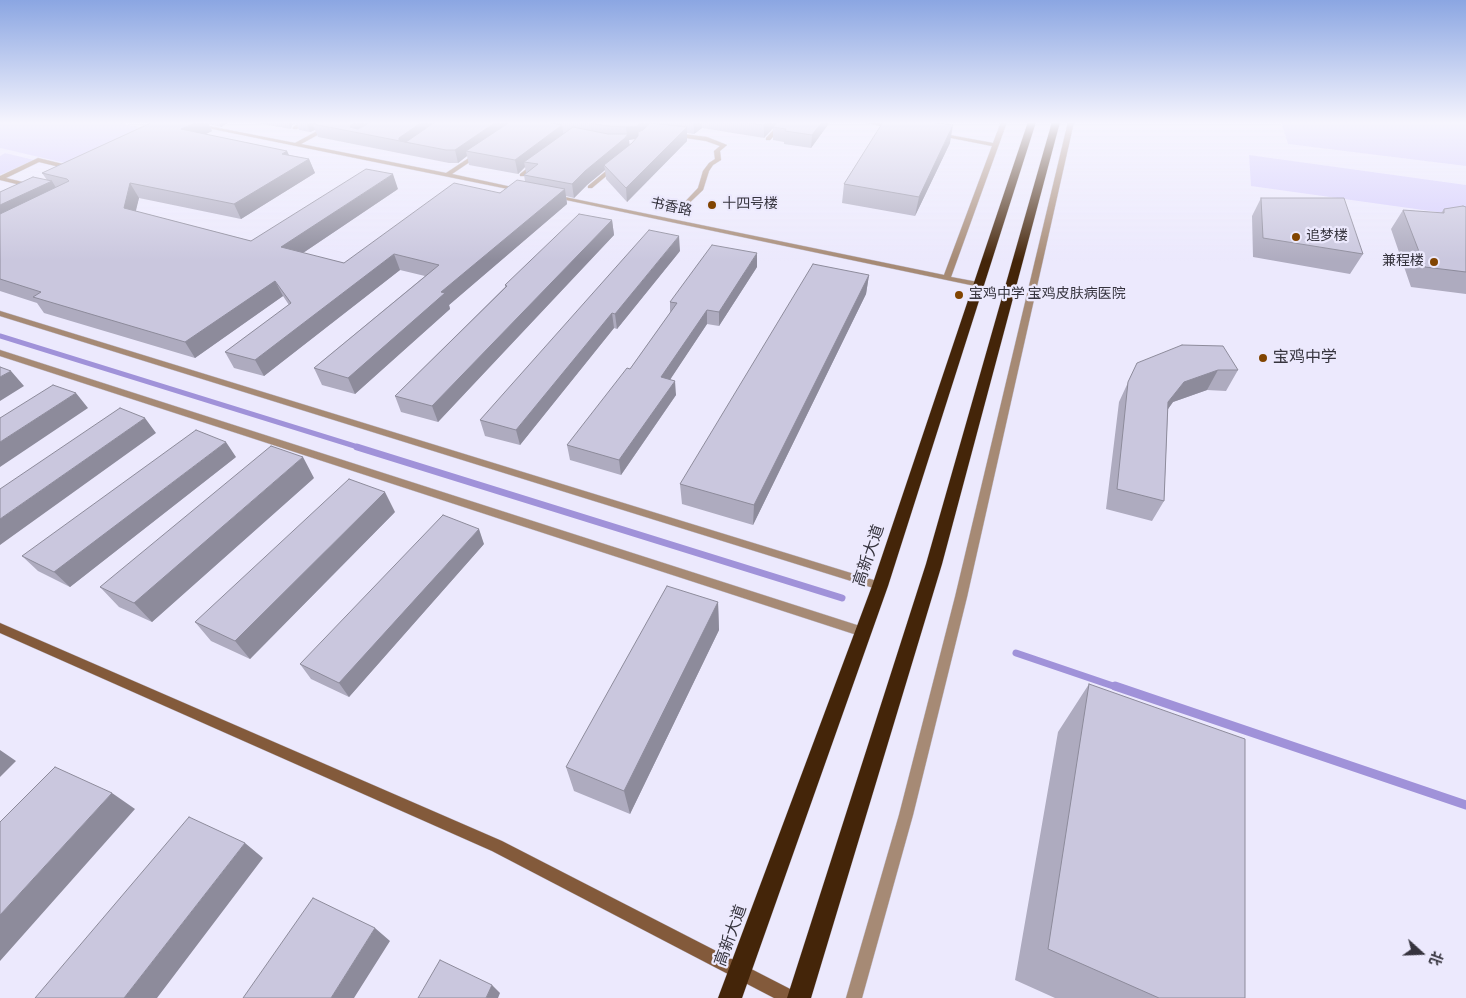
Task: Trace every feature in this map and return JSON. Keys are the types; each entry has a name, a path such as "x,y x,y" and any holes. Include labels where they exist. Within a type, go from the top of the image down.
{"highway":[{"name":"高新大道","path":"730,998 880,586 1017,169"},
{"path":"799,998 934,564 1043,169"}],"main road":[{"path":"0,628 497,846 790,998"}],"street":[{"path":"0,178 20,169"},
{"path":"416,169 524,191"},
{"path":"447,175 456,169"},
{"path":"522,175 530,169"},
{"path":"590,188 613,169"},
{"path":"682,208 701,189 708,169"},
{"path":"947,278 987,169"},
{"path":"854,998 906,815 961,597 1060,169"},
{"path":"0,178 37,187"},
{"name":"书香路","path":"543,195 980,285"},
{"path":"0,313 880,586"},
{"path":"0,353 863,632"}],"shaded area":[{"path":"0,169 15,169 0,175"},
{"path":"1250,169 1347,169 1466,185 1466,216 1251,186"}],"building":[{"path":"52,169 293,169 234,204 130,183 124,208 251,241 366,169 393,174 281,247 344,263 454,183 500,193 517,180 565,189 441,292 445,293 348,378 314,368 439,265 394,254 255,360 225,352 291,303 275,281 185,342 33,297 41,292 0,279 0,214 69,181 42,173"},
{"path":"532,169 588,169 572,184 524,175"},
{"path":"607,169 645,169 626,188"},
{"path":"854,169 932,169 919,197 844,184"},
{"path":"33,177 52,181 0,205 0,192"},
{"path":"1261,198 1344,198 1363,254 1263,238"},
{"path":"1466,207 1466,272 1425,267 1403,210 1444,213 1444,209"},
{"path":"579,214 612,220 432,406 395,396 507,286 505,285"},
{"path":"649,230 679,236 615,314 612,313 516,430 480,420"},
{"path":"712,245 757,253 719,312 707,310 661,377 675,381 619,460 567,445 627,368 630,369 677,303 670,302"},
{"path":"813,264 869,275 754,505 680,484"},
{"path":"1182,345 1223,346 1238,370 1218,370 1184,382 1168,402 1164,501 1117,489 1128,382 1137,363"},
{"path":"0,367 11,371 0,377"},
{"path":"53,385 76,393 0,442 0,418"},
{"path":"120,408 145,418 0,519 0,489"},
{"path":"196,430 226,442 54,572 22,556"},
{"path":"271,446 303,457 134,603 100,587"},
{"path":"349,479 385,492 235,641 195,622"},
{"path":"443,515 479,529 339,683 300,664"},
{"path":"667,586 718,602 624,791 566,767"},
{"path":"1089,684 1245,739 1245,998 1159,998 1048,949"},
{"path":"55,767 112,793 0,915 0,822"},
{"path":"189,817 245,843 124,998 35,998"},
{"path":"313,898 375,928 331,998 243,998"},
{"path":"440,960 492,985 486,998 418,998"}],"waterway":[{"path":"0,336 361,448"},
{"path":"357,447 842,598"},
{"path":"1016,653 1119,688"},
{"path":"1115,686 1466,805"}],"place":[{"name":"十四号楼","path":"712,205"},
{"name":"追梦楼","path":"1296,237"},
{"name":"兼程楼","path":"1434,262"},
{"name":"宝鸡中学 宝鸡皮肤病医院","path":"959,295"},
{"name":"宝鸡中学","path":"1263,358"}]}
